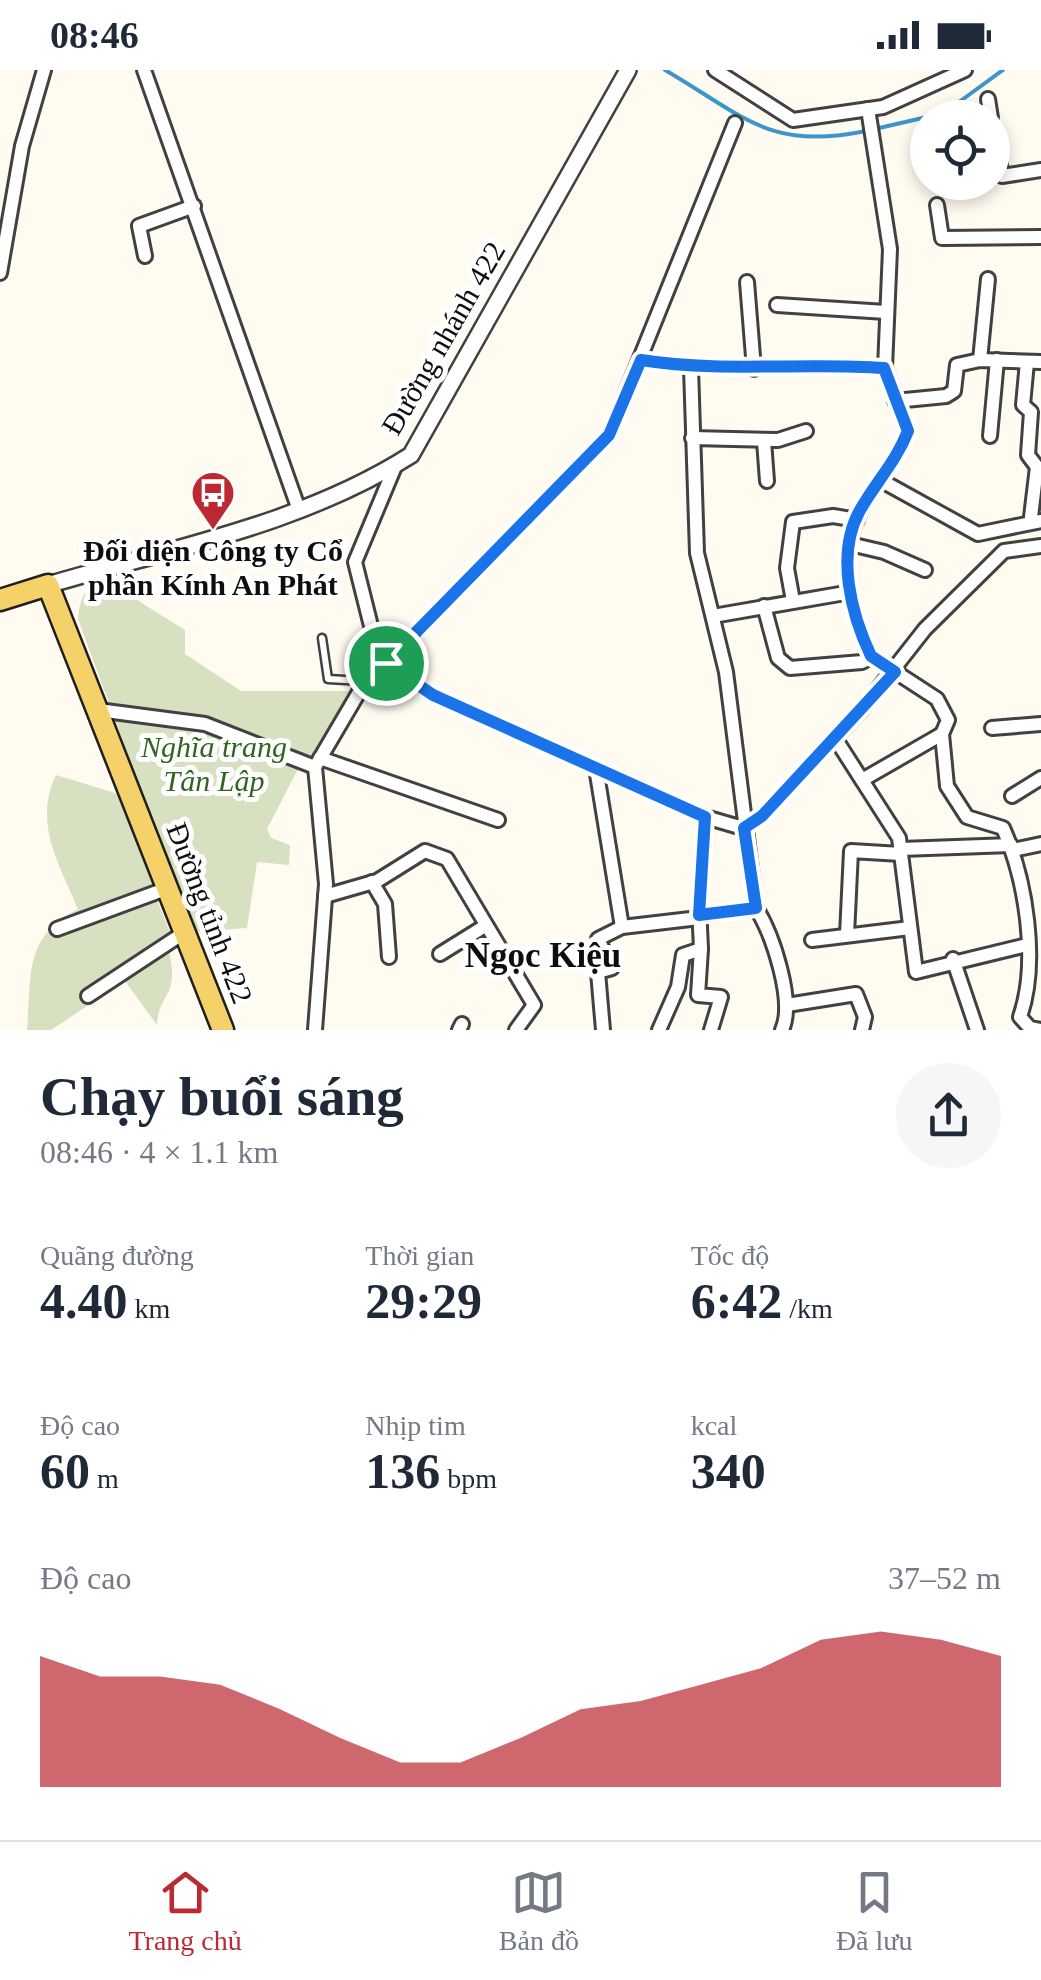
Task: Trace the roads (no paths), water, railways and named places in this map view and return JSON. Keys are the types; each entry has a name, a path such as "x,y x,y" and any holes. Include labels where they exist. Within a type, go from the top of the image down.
{"main road":[{"path":"0,600 48,585"},
{"name":"Đường tỉnh 422","path":"48,585 224,1030"}],"street":[{"path":"0,272 22,146 44,70"},
{"path":"144,70 299,510"},
{"name":"Đường nhánh 422","path":"48,585 299,510 367,483 411,455 628,70"},
{"path":"716,70 793,120 884,107 965,70"},
{"path":"868,110 890,248 884,368 908,431 856,520 846,571 871,656 937,698 948,720 942,734 947,786 967,817 1003,828 1012,847 1027,945 1028,992 1020,1017 1030,1030"},
{"path":"315,1030 325,896 318,762 365,681 383,660 609,435 735,124"},
{"path":"1010,175 1041,170"},
{"path":"936,205 942,238 1041,237"},
{"path":"146,256 140,226 194,206"},
{"path":"980,360 988,280"},
{"path":"747,282 754,369"},
{"path":"778,304 886,312"},
{"path":"641,360 691,368 884,368"},
{"path":"882,480 978,534 1036,519 1037,467 1028,455 1031,412 1024,404 1034,362 980,360 957,365 954,391 946,396 896,401"},
{"path":"990,436 997,360"},
{"path":"691,368 698,553 726,672 756,908 772,933 790,1012 782,1030"},
{"path":"692,438 764,440 806,431"},
{"path":"764,440 767,481"},
{"path":"396,464 355,562 383,660 433,695 705,817 744,828 762,816 895,672 925,630 1004,551 1041,546"},
{"path":"794,601 787,568 792,522 833,516 856,520"},
{"path":"850,544 884,552 925,570"},
{"path":"712,616 851,592"},
{"path":"764,606 778,658 790,668 862,662 871,656"},
{"path":"98,710 205,724 498,820"},
{"path":"992,728 1041,724"},
{"path":"862,780 942,734"},
{"path":"835,738 899,838 916,972 1027,945"},
{"path":"596,768 622,927"},
{"path":"1012,796 1041,778"},
{"path":"705,817 698,995 721,997 711,1030"},
{"path":"848,935 851,851 1041,844"},
{"path":"325,896 372,882 425,851 447,859 534,1005 516,1030"},
{"path":"372,882 386,904 389,957"},
{"path":"56,929 168,888"},
{"path":"603,1030 598,972 612,968 598,939 622,927 756,908"},
{"path":"440,954 485,926"},
{"path":"812,940 910,928"},
{"path":"88,996 186,932"},
{"path":"659,1030 678,986 683,955 701,948"},
{"path":"954,960 976,1030"},
{"path":"787,1005 856,994 867,1027"}],"lane":[{"path":"322,638 328,679 365,681"}],"waterway":[{"path":"665,70 738,115 781,133 833,136 866,131"},
{"path":"875,129 944,113 1003,70"}],"place":[{"name":"Đối diện Công ty Cổ phần Kính An Phát","path":"213,531"}],"district":[{"name":"Ngọc Kiệu","path":"543,955"}],"park label":[{"name":"Nghĩa trang Tân Lập","path":"214,763"}]}
